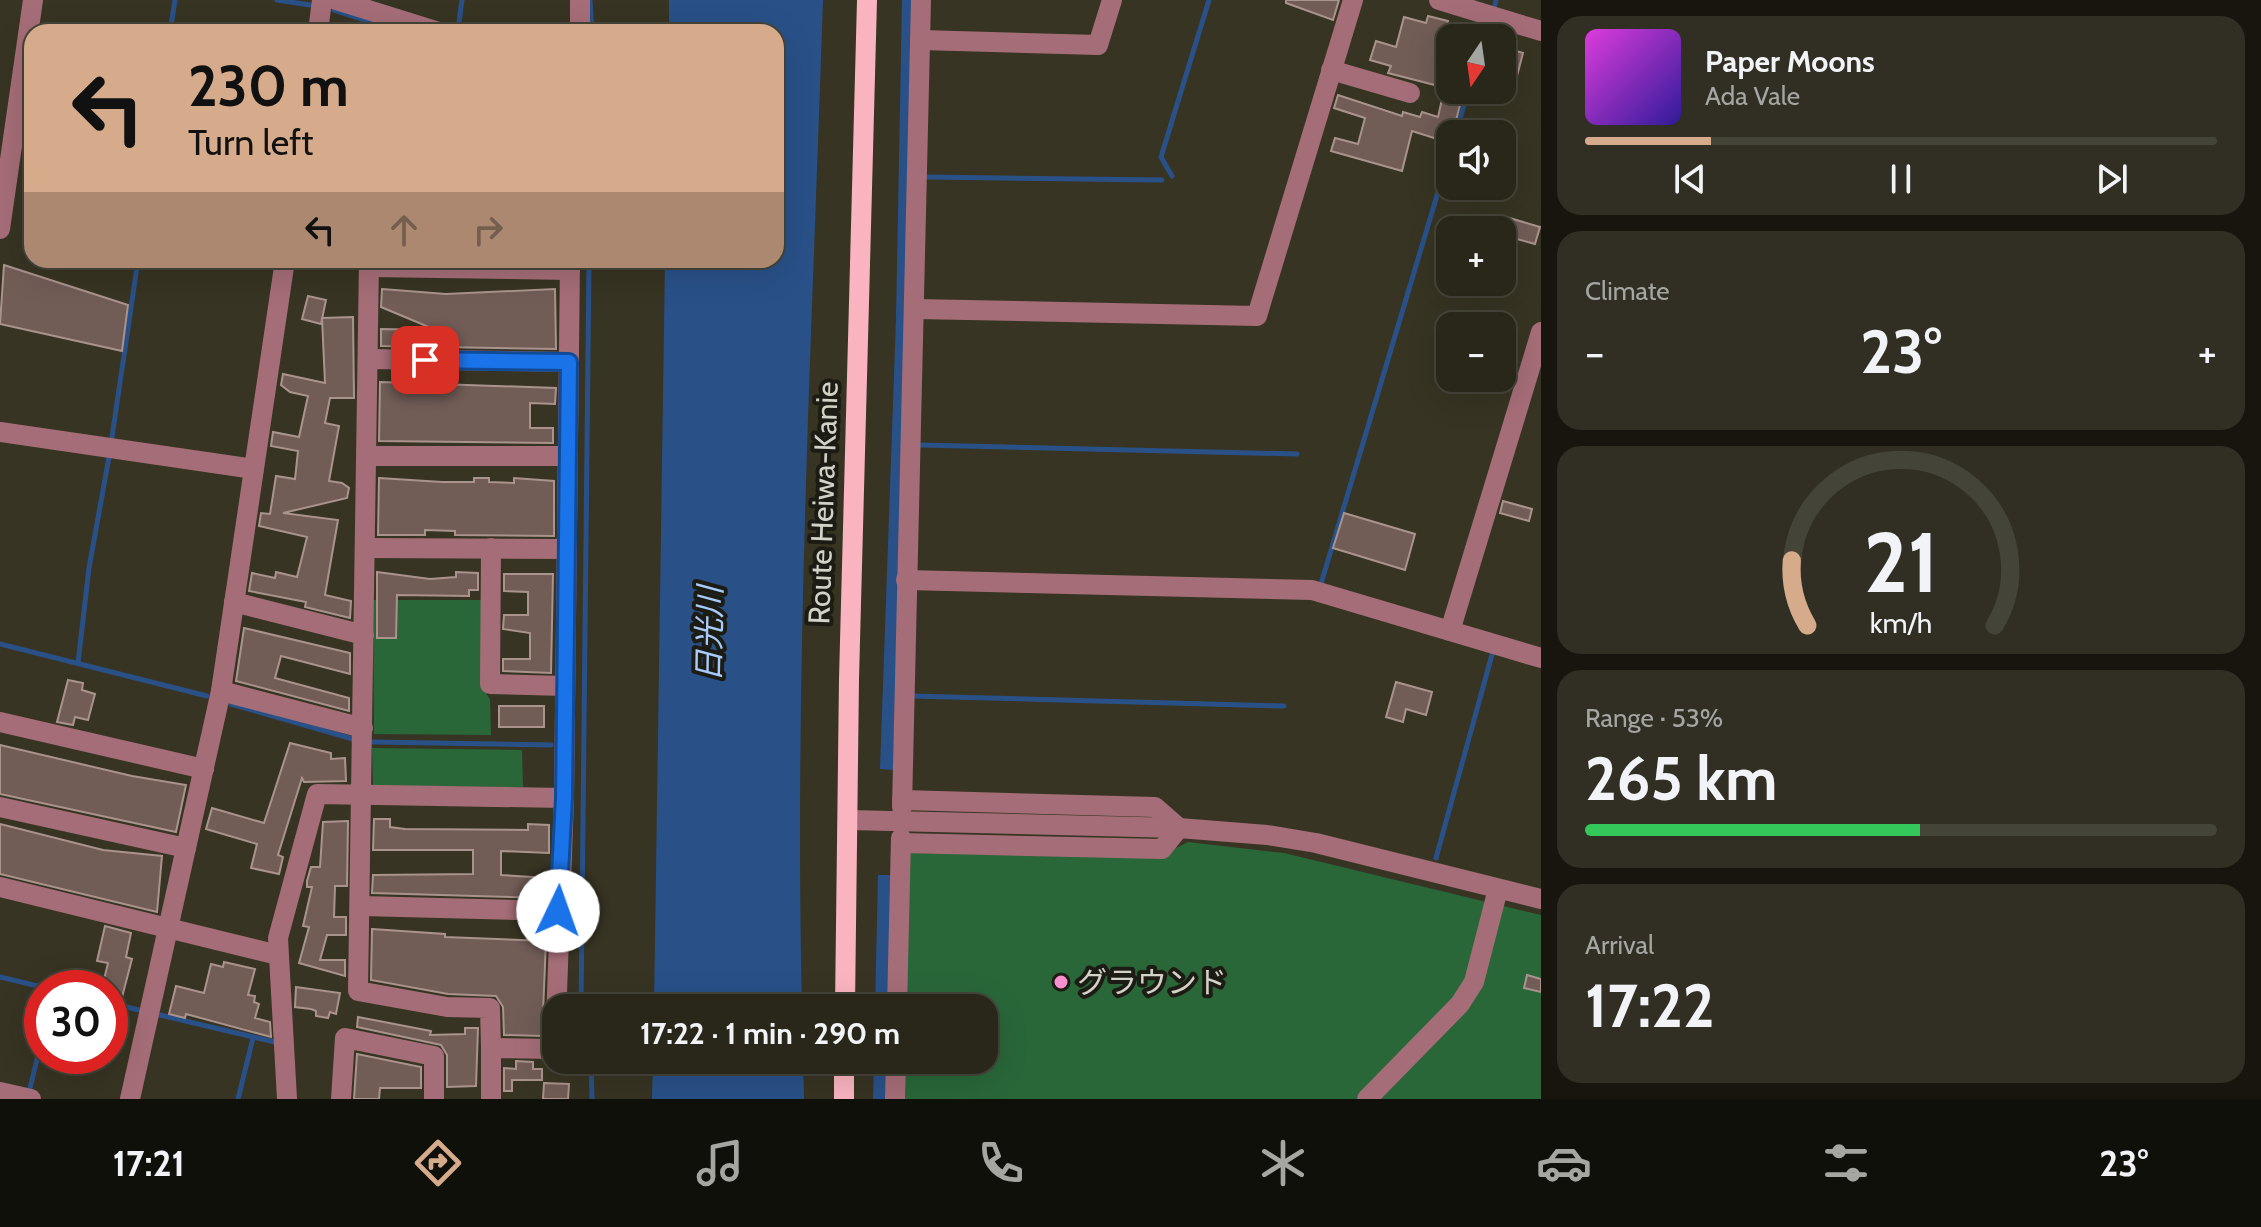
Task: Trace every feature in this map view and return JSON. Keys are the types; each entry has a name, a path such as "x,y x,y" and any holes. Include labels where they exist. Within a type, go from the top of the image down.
{"main road":[{"name":"Route Heiwa-Kanie","path":"845,994 849,679 867,0"},
{"path":"844,1074 844,1099"}],"street":[{"path":"31,24 33,0"},
{"path":"319,24 322,0"},
{"path":"336,0 413,24"},
{"path":"580,0 580,24"},
{"path":"921,0 902,803 1155,807 1179,828"},
{"path":"920,40 1098,45 1112,0"},
{"path":"915,309 1257,316 1353,0"},
{"path":"1439,0 1541,31"},
{"path":"1331,70 1410,93"},
{"path":"0,78 24,82"},
{"path":"0,229 24,98"},
{"path":"130,1099 221,691 284,268"},
{"path":"369,268 358,991 447,1007 490,1008 491,1099"},
{"path":"491,1048 555,1049 564,798 570,268"},
{"path":"1450,631 1541,332"},
{"path":"368,359 569,362"},
{"path":"0,432 254,469"},
{"path":"367,456 568,456"},
{"path":"367,548 567,549"},
{"path":"491,548 490,684 565,686"},
{"path":"906,580 1312,590 1541,658"},
{"path":"234,602 364,635"},
{"path":"221,691 363,728"},
{"path":"0,722 204,769"},
{"path":"287,1099 278,938 317,794 564,798"},
{"path":"0,807 186,848"},
{"path":"849,820 1179,828 1316,843 1541,899"},
{"path":"897,994 901,840 1162,849 1179,828"},
{"path":"0,887 278,955"},
{"path":"1367,1099 1460,1004 1474,982 1498,889"},
{"path":"361,906 558,911"},
{"path":"341,1099 345,1038 434,1056 434,1099"},
{"path":"895,1099 896,1074"},
{"path":"0,1092 31,1099"}],"green space":[{"path":"373,600 486,600 483,689 490,699 491,735 374,734"},
{"path":"372,748 522,750 523,787 373,786"},
{"path":"1188,842 1284,853 1541,915 1541,1099 903,1099 904,1074 998,1074 998,994 906,994 910,853 1162,855"}],"water":[{"name":"日光川","path":"669,0 823,0 802,630 802,994 654,994 665,268 784,268 784,24 669,24"},
{"path":"902,0 915,0 893,770 880,769 896,319"},
{"path":"878,875 891,875 888,994 875,994"},
{"path":"653,1074 803,1074 804,1099 652,1099"},
{"path":"874,1074 887,1074 886,1099 873,1099"}],"building":[{"path":"1286,0 1339,0 1333,20 1286,3"},
{"path":"1428,16 1448,21 1447,24 1436,24 1436,85 1388,73 1391,66 1370,60 1376,41 1396,47 1404,17 1426,23"},
{"path":"1516,51 1523,53 1516,76"},
{"path":"1338,95 1402,116 1403,112 1420,117 1422,112 1438,117 1441,104 1460,104 1456,120 1436,120 1436,139 1412,131 1402,171 1331,151 1335,138 1358,144 1365,118 1334,108"},
{"path":"1516,220 1540,227 1535,244 1516,239"},
{"path":"4,265 128,305 122,351 0,324"},
{"path":"382,289 446,294 555,289 556,349 381,346 381,329 436,330 381,307"},
{"path":"308,296 326,300 321,324 302,319"},
{"path":"353,317 354,398 330,398 325,423 339,426 329,481 342,483 349,488 347,498 283,513 338,520 325,595 351,601 350,618 305,607 306,602 249,591 252,573 275,578 276,572 297,577 307,537 259,526 261,513 270,514 276,476 295,479 298,451 271,446 273,432 299,437 308,396 290,392 281,385 283,374 325,383 322,318"},
{"path":"380,382 556,388 555,404 530,403 530,428 553,428 553,443 379,441"},
{"path":"379,478 442,482 474,482 474,478 514,483 514,478 554,481 554,536 455,535 455,531 425,530 425,535 378,535"},
{"path":"1503,501 1532,509 1529,521 1500,513"},
{"path":"1344,513 1415,534 1405,570 1333,548"},
{"path":"377,572 430,579 456,577 456,572 478,573 478,590 469,590 469,596 397,595 396,638 377,638"},
{"path":"504,574 553,574 551,673 503,671 503,659 530,659 530,633 503,629 504,615 528,615 528,592 504,591"},
{"path":"244,628 350,653 350,674 281,656 275,678 349,698 349,711 236,681"},
{"path":"68,680 83,683 82,690 95,694 88,720 75,717 73,725 57,722"},
{"path":"1396,682 1432,692 1426,715 1406,709 1403,722 1386,717"},
{"path":"499,706 544,706 544,727 499,727"},
{"path":"290,743 331,753 331,759 345,758 346,781 304,782 302,778 278,855 283,857 279,874 251,868 257,844 206,829 212,808 264,823"},
{"path":"0,745 132,776 186,785 176,832 0,794"},
{"path":"374,819 390,819 390,827 405,829 528,830 528,824 549,825 549,853 501,851 501,875 548,878 547,898 372,893 373,875 473,874 473,850 373,850"},
{"path":"348,821 347,886 335,886 334,917 346,917 346,935 327,935 320,960 345,960 345,976 299,963 309,927 303,926 312,887 307,887 307,881 311,867 320,867 323,822"},
{"path":"0,824 103,850 162,856 157,912 0,874"},
{"path":"105,926 131,933 126,957 132,959 128,974 128,970 106,970 108,963 97,961"},
{"path":"372,929 445,934 445,937 546,941 542,1036 504,1035 503,1007 496,996 448,994 371,980"},
{"path":"224,962 255,969 248,995 255,996 254,1002 259,1004 255,1018 270,1022 271,1037 186,1014 185,1018 169,1014 176,986 204,993 211,964 223,967"},
{"path":"1527,975 1541,979 1541,992 1524,988"},
{"path":"296,987 340,993 336,1014 330,1012 328,1018 316,1016 316,1011 295,1007"},
{"path":"358,1017 431,1031 430,1035 465,1034 465,1028 478,1028 476,1086 447,1087 447,1055 441,1045 357,1027"},
{"path":"357,1054 421,1067 421,1088 380,1088 379,1099 354,1099"},
{"path":"516,1061 533,1062 533,1069 542,1069 542,1080 512,1080 512,1091 504,1091 504,1068 516,1069"},
{"path":"544,1083 569,1084 568,1099 543,1099"}],"waterway":[{"path":"171,24 175,0"},
{"path":"277,0 310,5"},
{"path":"459,24 462,0"},
{"path":"590,0 592,24"},
{"path":"1172,176 1161,157 1209,0"},
{"path":"1495,5 1496,0"},
{"path":"334,10 377,24"},
{"path":"1459,120 1465,104"},
{"path":"927,177 1162,180"},
{"path":"1320,587 1436,199"},
{"path":"112,437 137,268"},
{"path":"581,994 589,268"},
{"path":"920,445 1297,454"},
{"path":"78,663 89,568 109,457"},
{"path":"0,644 207,696"},
{"path":"1436,858 1493,651"},
{"path":"911,696 1284,706"},
{"path":"231,704 353,739"},
{"path":"373,742 551,745"},
{"path":"0,977 24,983"},
{"path":"128,1007 139,1010"},
{"path":"160,1015 279,1043"},
{"path":"238,1099 253,1038"},
{"path":"30,1088 33,1074"},
{"path":"591,1074 592,1099"}],"place":[{"name":"グラウンド","path":"1061,982"}],"route":[{"path":"425,360 569,362 564,798 558,911"}]}
